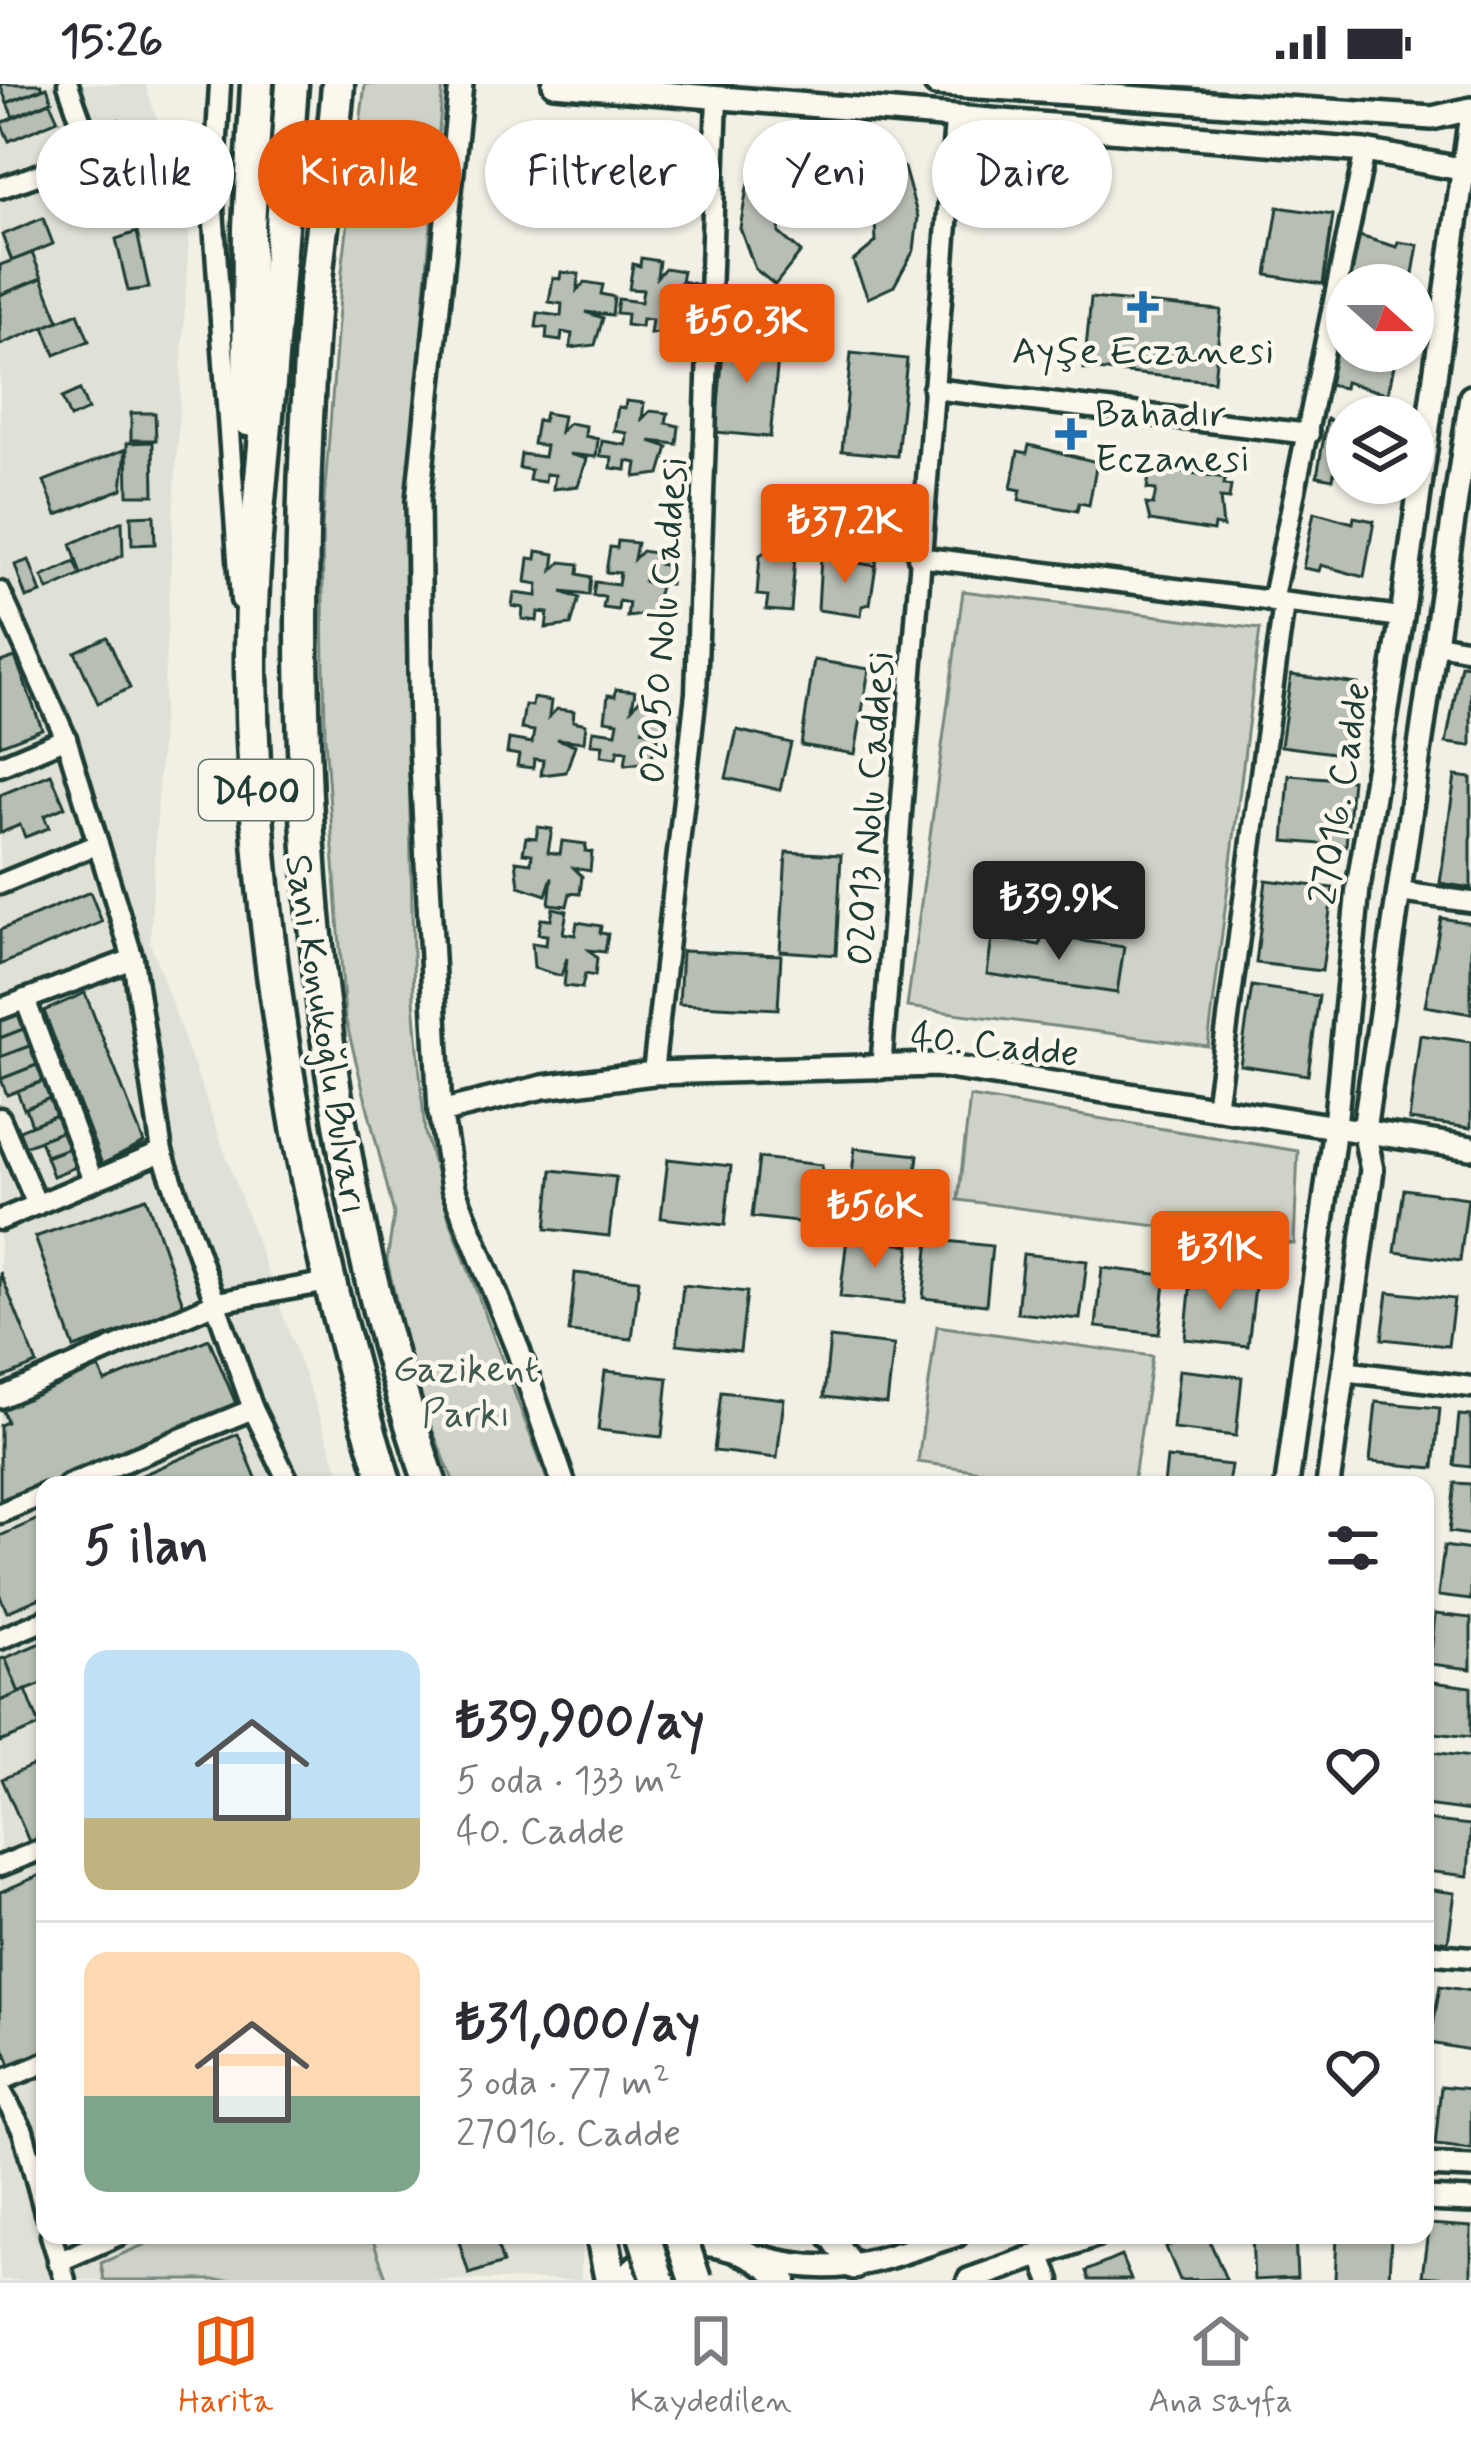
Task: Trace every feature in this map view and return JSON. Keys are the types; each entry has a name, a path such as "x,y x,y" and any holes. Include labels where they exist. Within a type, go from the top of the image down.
{"highway":[{"path":"254,520 248,449 249,227 257,84"},
{"name":"Sani Konukoğlu Bulvarı","path":"292,84 254,520 251,671 270,942 294,1111 329,1282 383,1476"},
{"name":"Sani Konukoğlu Bulvarı","path":"338,90 312,324 299,697 316,943 337,1100 406,1406 428,1476"},
{"path":"604,2244 611,2280"},
{"path":"647,2244 658,2280"},
{"path":"683,2244 694,2280"}],"main road":[{"path":"625,2280 663,2249 683,2244"},
{"path":"732,2244 759,2257 784,2280"}],"street":[{"path":"68,84 80,120"},
{"path":"217,120 220,84"},
{"path":"460,84 418,500 421,747 440,1112 453,1188 518,1350 561,1476"},
{"path":"554,84 945,120"},
{"path":"936,84 1432,118 1471,111"},
{"name":"02050 Nolu Caddesi","path":"653,1073 696,693 718,97"},
{"name":"27016. Cadde","path":"1288,1476 1335,1126 1358,888 1402,616 1471,111"},
{"path":"1112,133 1365,152 1465,170"},
{"path":"1216,1108 1284,524 1310,434 1365,152"},
{"path":"0,188 36,175"},
{"path":"215,228 225,437 251,671"},
{"name":"02013 Nolu Caddesi","path":"880,1069 946,228"},
{"path":"933,389 1310,434"},
{"name":"27016. Cadde","path":"1329,1476 1372,1171 1364,1130 1471,397"},
{"path":"918,557 1402,616"},
{"path":"0,592 66,738 133,959 162,1152 253,1409 286,1476"},
{"path":"1437,644 1471,650"},
{"path":"0,766 66,738"},
{"path":"0,884 98,844"},
{"path":"1400,892 1471,902"},
{"path":"0,1009 133,959"},
{"path":"25,999 93,1181"},
{"name":"40. Cadde","path":"440,1112 543,1087 653,1073 936,1065 1471,1148"},
{"path":"0,1118 37,1204"},
{"path":"0,1220 162,1152"},
{"path":"0,1399 217,1302 329,1282"},
{"path":"1343,1371 1471,1388"},
{"path":"90,1476 253,1409"},
{"path":"0,1513 36,1498"},
{"path":"0,1639 36,1624"},
{"path":"0,1866 36,1852"},
{"path":"1434,1953 1471,1957"},
{"path":"36,2067 0,2085 22,2131 36,2181"},
{"path":"0,2137 22,2131"},
{"path":"1434,2165 1471,2167"},
{"path":"1434,2199 1471,2201"},
{"path":"53,2244 61,2274 105,2244"},
{"path":"837,2244 854,2268"},
{"path":"759,2257 805,2270 854,2268 928,2244"},
{"path":"969,2280 1069,2244"},
{"path":"1040,2254 1050,2280"}],"shaded area":[{"path":"0,84 145,84 157,120 36,120 36,228 189,228 150,943 341,1476 36,1476 36,2244 582,2244 581,2280 0,2280"}],"green space":[{"name":"Gazikent Parkı","path":"365,84 443,84 440,120 361,120"},
{"name":"Gazikent Parkı","path":"347,228 431,228 404,537 414,1000 425,1133 448,1215 546,1476 451,1476 418,1395 387,1261 394,1214 345,1017 325,737 322,527"},
{"path":"963,591 1260,629 1208,1046 907,1007"},
{"path":"970,1097 1298,1151 1294,1244 958,1200"},
{"path":"937,1326 1152,1356 1134,1476 1015,1476 918,1462"},
{"path":"146,2244 374,2244 387,2280 104,2280 101,2263"}],"building":[{"path":"0,84 41,84 43,88 7,103"},
{"path":"47,87 52,101 13,117 7,103"},
{"path":"50,102 58,120 36,120 36,129 9,141 1,123"},
{"path":"908,182 918,217 914,250 894,286 868,298 853,261 876,242 875,228 908,228"},
{"path":"1278,207 1333,215 1323,284 1267,275"},
{"path":"743,211 743,228 779,228 779,233 801,252 775,285 755,269 740,228"},
{"path":"36,221 36,228 47,228 53,244 12,261 2,235"},
{"path":"137,232 149,288 128,291 116,239"},
{"path":"1359,236 1397,247 1398,242 1418,245 1415,264 1353,264"},
{"path":"32,253 42,278 0,295 0,265"},
{"path":"641,258 659,261 657,277 665,268 683,271 681,281 695,284 693,301 666,298 683,304 675,331 650,334 652,320 642,319 641,327 626,325 627,314 616,313 618,299 641,302 643,290 629,289 633,264 640,266"},
{"path":"561,272 579,274 577,290 585,282 603,285 601,294 614,297 612,315 585,312 603,318 595,345 570,348 572,334 562,332 561,341 546,339 547,328 536,327 538,313 561,316 562,304 549,302 553,278 560,279"},
{"path":"42,278 59,321 0,345 0,295"},
{"path":"1091,298 1221,310 1214,381 1084,369"},
{"path":"78,313 89,341 55,355 44,327"},
{"path":"725,335 780,340 770,437 715,432"},
{"path":"851,353 907,359 897,456 842,451"},
{"path":"1331,372 1393,372 1388,394 1345,382 1344,388 1328,385"},
{"path":"80,390 88,410 70,418 62,398"},
{"path":"626,401 644,403 642,419 650,411 668,413 666,423 679,426 677,444 650,441 668,447 660,474 635,477 637,463 627,461 626,470 611,468 612,457 600,456 602,441 626,445 627,433 614,431 618,407 625,408"},
{"path":"131,413 155,413 156,440 131,440"},
{"path":"545,413 563,416 560,432 569,423 586,426 585,436 598,439 596,457 569,454 587,459 578,486 553,489 555,475 546,474 545,482 529,480 531,470 519,468 521,454 544,457 546,446 533,444 537,420 543,421"},
{"path":"1326,425 1326,478 1317,476"},
{"path":"153,442 154,495 128,495 127,443"},
{"path":"1029,445 1097,462 1089,505 1079,503 1077,511 1019,500 1021,490 1011,488 1018,451 1027,453"},
{"path":"126,449 122,489 57,515 44,481"},
{"path":"1158,468 1225,478 1224,485 1231,486 1229,499 1220,498 1223,527 1214,525 1213,531 1150,521 1146,504 1153,505 1156,490 1147,489 1149,475"},
{"path":"838,504 880,510 876,566 821,557 828,515 836,514"},
{"path":"1314,512 1353,523 1354,517 1374,521 1364,577 1321,565 1319,571 1303,568"},
{"path":"154,515 155,544 132,545 131,516"},
{"path":"122,521 123,555 81,575 71,544"},
{"path":"618,541 637,543 634,559 642,551 660,554 659,564 672,567 670,584 643,581 660,587 652,614 627,617 629,603 619,601 618,610 603,608 605,597 593,596 595,582 618,585 620,573 606,572 610,547 617,548"},
{"path":"767,541 796,543 791,612 766,610 768,596 757,595 760,555"},
{"path":"537,551 555,554 553,570 561,562 579,564 578,574 591,577 589,595 562,592 579,598 571,625 546,628 548,613 538,612 537,621 522,619 523,608 512,606 514,593 537,596 538,584 526,582 529,558 536,559"},
{"path":"821,557 876,566 870,604 862,606 861,616 818,610"},
{"path":"29,560 41,593 26,598 15,565"},
{"path":"75,562 81,575 48,590 42,577"},
{"path":"107,637 130,688 98,703 75,652"},
{"path":"15,657 42,729 0,745 0,662"},
{"path":"814,660 869,669 855,754 801,745"},
{"path":"1461,665 1471,666 1471,746 1446,743"},
{"path":"1291,675 1358,684 1348,755 1281,746"},
{"path":"616,689 635,691 632,708 640,699 658,702 657,711 670,715 668,732 641,729 659,735 650,762 625,765 627,751 618,750 616,758 601,756 603,745 591,744 593,730 616,733 618,722 605,720 608,695 615,696"},
{"path":"533,698 551,701 549,717 557,709 574,711 573,721 586,724 584,742 557,739 575,745 566,772 541,775 543,760 534,759 533,768 517,766 519,755 507,753 509,739 532,743 534,731 521,729 525,705 532,706"},
{"path":"737,730 791,743 780,790 726,778"},
{"path":"51,774 65,807 44,816 49,828 25,837 20,825 0,833 0,795"},
{"path":"1289,775 1352,780 1346,846 1284,841"},
{"path":"1455,776 1471,778 1471,888 1440,883"},
{"path":"538,827 552,829 548,852 560,854 562,841 586,844 585,851 592,852 590,871 574,868 582,876 580,894 570,893 567,906 549,904 552,877 546,895 519,886 516,861 531,863 532,854 523,853 526,837 536,838"},
{"path":"786,852 841,855 836,955 780,951"},
{"path":"1266,880 1333,888 1322,971 1256,963"},
{"path":"90,892 102,922 0,965 0,930"},
{"path":"553,908 567,911 563,933 575,935 577,922 601,926 600,933 608,934 605,952 589,950 597,958 595,976 585,974 582,988 564,986 567,958 561,976 534,968 532,943 546,945 547,935 538,934 541,919 551,920"},
{"path":"1441,918 1471,923 1471,1014 1425,1006"},
{"path":"1042,935 1124,947 1117,993 987,974 992,938 1040,945"},
{"path":"682,951 781,955 778,1009 679,1004"},
{"path":"1252,986 1319,996 1308,1075 1240,1065"},
{"path":"85,993 144,1143 102,1164 44,1011"},
{"path":"19,1011 26,1028 0,1038 0,1018"},
{"path":"26,1028 32,1045 0,1057 0,1038"},
{"path":"1420,1035 1471,1042 1471,1128 1409,1120"},
{"path":"32,1045 39,1064 1,1079 0,1057"},
{"path":"42,1063 49,1079 7,1095 1,1079"},
{"path":"49,1079 55,1096 24,1109 17,1091"},
{"path":"55,1096 62,1113 32,1125 26,1108"},
{"path":"62,1113 68,1129 25,1146 19,1130"},
{"path":"68,1129 74,1146 46,1156 40,1140"},
{"path":"74,1146 81,1165 53,1176 46,1157"},
{"path":"855,1148 918,1155 911,1214 848,1207"},
{"path":"759,1158 822,1165 815,1224 752,1217"},
{"path":"668,1159 731,1166 725,1225 661,1218"},
{"path":"552,1170 616,1177 609,1236 546,1229"},
{"path":"1404,1189 1468,1198 1460,1261 1395,1252"},
{"path":"146,1198 185,1309 74,1348 35,1237"},
{"path":"847,1238 910,1245 904,1303 840,1297"},
{"path":"929,1239 992,1246 986,1305 923,1298"},
{"path":"1023,1254 1087,1261 1080,1319 1017,1313"},
{"path":"1102,1268 1166,1275 1159,1334 1096,1327"},
{"path":"0,1272 37,1364 0,1379"},
{"path":"575,1273 639,1280 632,1339 569,1332"},
{"path":"1191,1281 1255,1287 1248,1346 1185,1339"},
{"path":"683,1285 747,1292 740,1351 677,1344"},
{"path":"1388,1292 1454,1299 1448,1346 1382,1339"},
{"path":"830,1338 894,1345 887,1404 824,1397"},
{"path":"209,1339 239,1411 80,1476 36,1476 36,1494 0,1509 0,1425 7,1422 2,1408 99,1368 105,1382"},
{"path":"1179,1370 1242,1377 1236,1436 1173,1429"},
{"path":"605,1371 668,1378 662,1437 598,1430"},
{"path":"721,1392 784,1399 777,1458 714,1451"},
{"path":"1376,1402 1440,1408 1434,1468 1370,1462"},
{"path":"1459,1415 1471,1416 1471,1467 1454,1465"},
{"path":"238,1434 255,1476 140,1476"},
{"path":"1167,1458 1231,1465 1229,1476 1165,1476"},
{"path":"1455,1483 1471,1484 1471,1535 1449,1532"},
{"path":"36,1520 36,1600 7,1612 0,1596 0,1536"},
{"path":"1444,1546 1471,1550 1471,1600 1438,1596"},
{"path":"1435,1614 1471,1618 1471,1669 1434,1664"},
{"path":"36,1645 36,1686 19,1693 5,1658"},
{"path":"5,1658 19,1693 0,1701 0,1659"},
{"path":"1434,1682 1471,1687 1471,1737 1434,1733"},
{"path":"26,1690 36,1728 0,1742 0,1701"},
{"path":"1434,1752 1471,1757 1471,1811 1434,1806"},
{"path":"36,1764 36,1844 31,1846 2,1779"},
{"path":"1434,1821 1471,1825 1468,1876 1434,1872"},
{"path":"36,1877 36,2057 11,2067 0,2040 0,1892"},
{"path":"1434,1890 1455,1893 1448,1942 1434,1940"},
{"path":"1440,1986 1471,1991 1470,2050 1434,2044"},
{"path":"1441,2086 1471,2089 1471,2149 1435,2145"},
{"path":"1434,2224 1471,2227 1471,2280 1422,2276 1426,2244 1434,2244"},
{"path":"460,2244 497,2244 503,2263 469,2274"},
{"path":"1211,2244 1226,2279 1180,2280 1166,2247"},
{"path":"1252,2244 1295,2244 1297,2278 1254,2280"},
{"path":"1337,2244 1391,2244 1389,2280 1335,2280"},
{"path":"1121,2256 1131,2280 1089,2280 1086,2271"}],"place":[{"name":"Ayşe Eczanesi","path":"1143,307"},
{"name":"Bahadır Eczanesi","path":"1071,434"}]}
